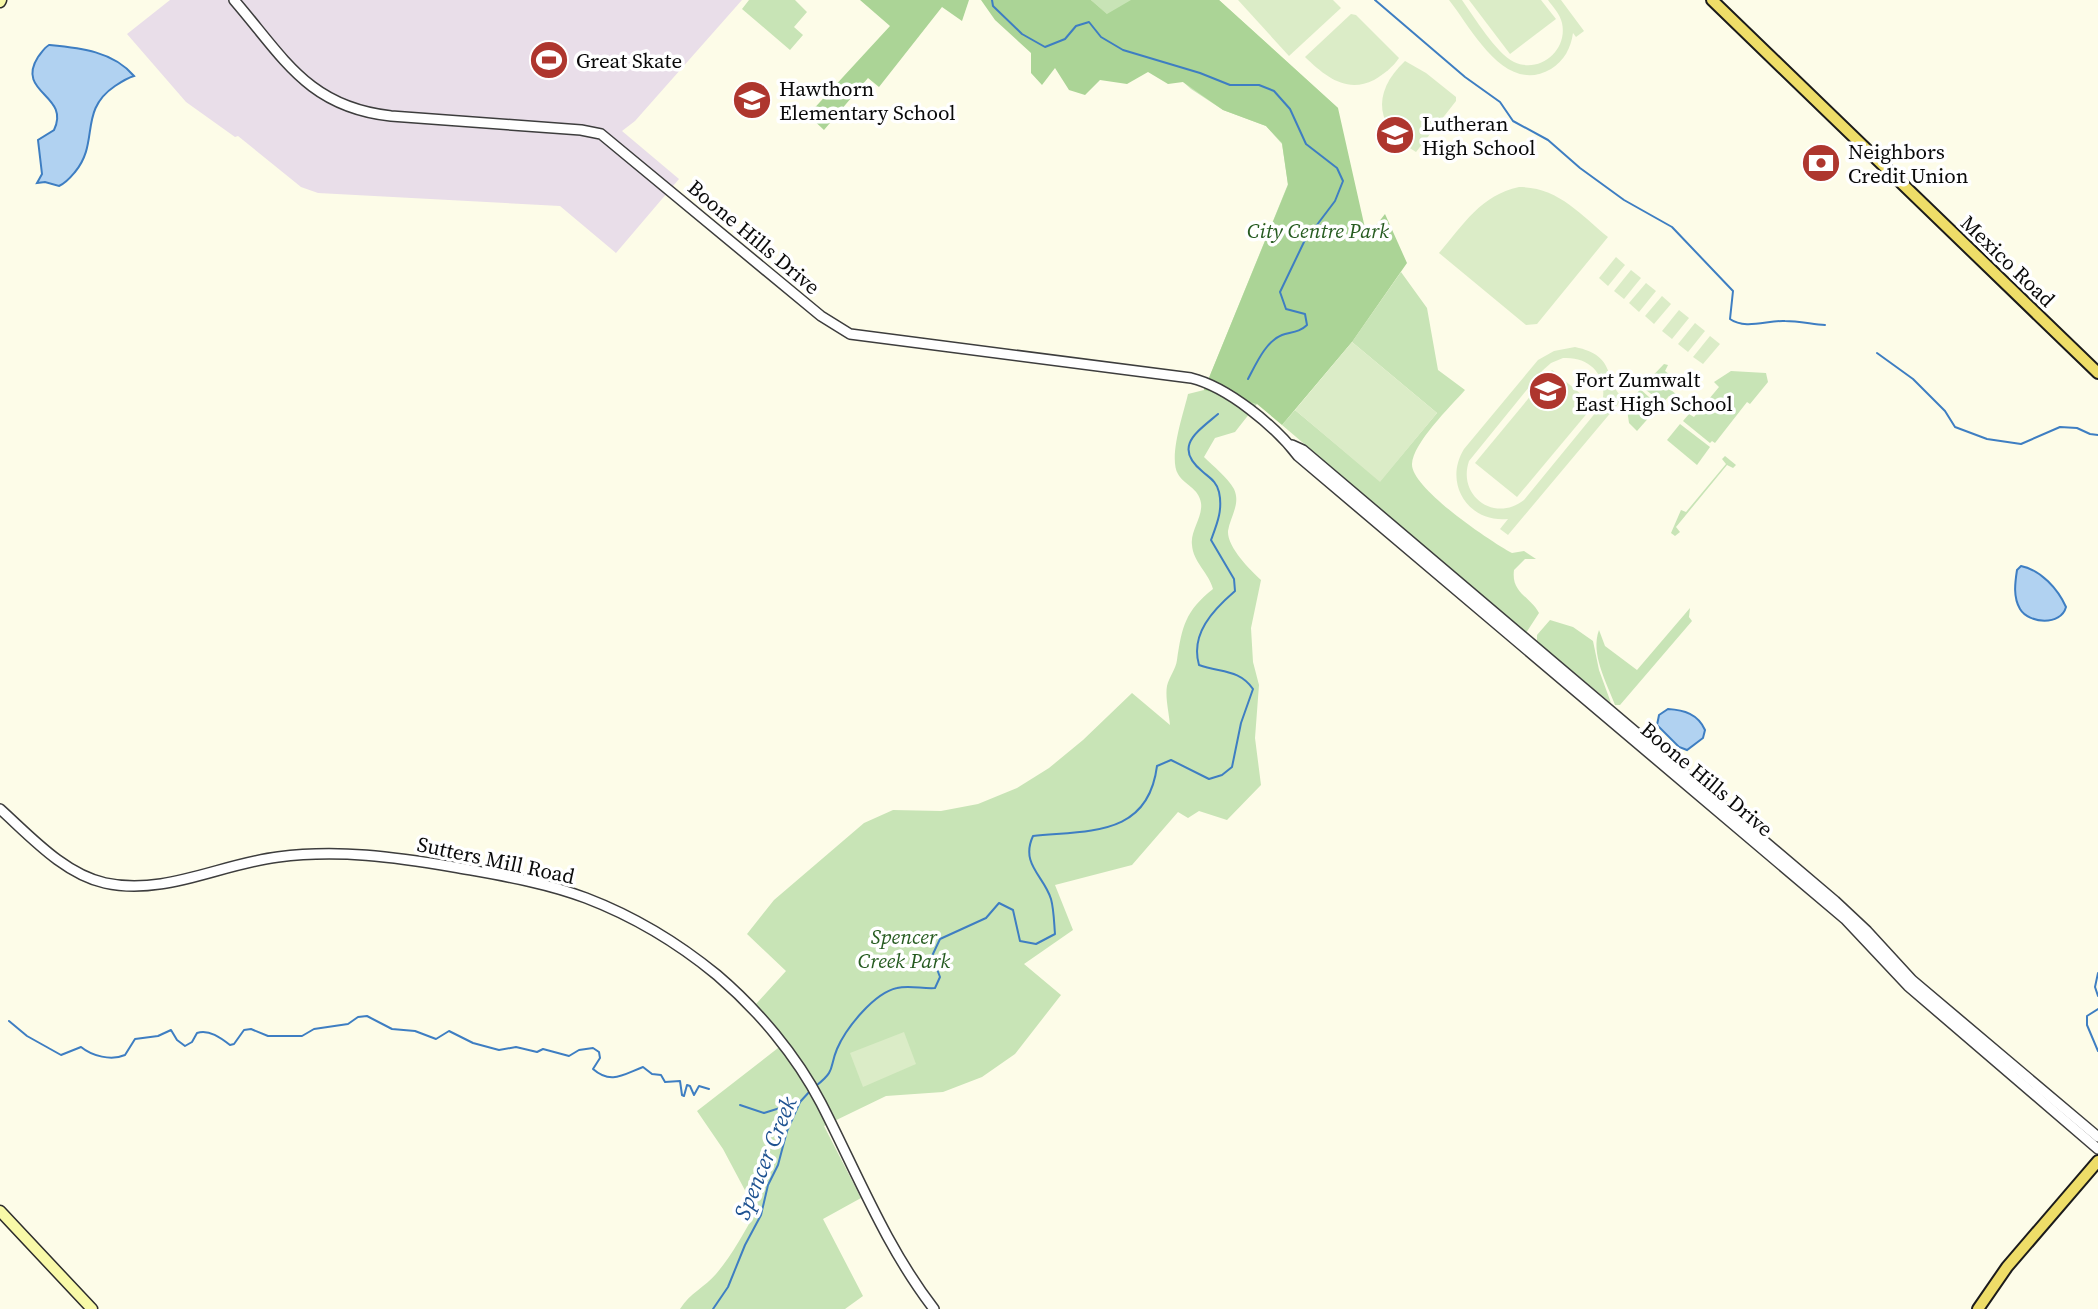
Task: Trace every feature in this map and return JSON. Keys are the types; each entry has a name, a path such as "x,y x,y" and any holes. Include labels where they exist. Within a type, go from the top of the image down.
{"main road":[{"name":"Mexico Road","path":"1712,0 2098,373"},
{"path":"1978,1309 2007,1267 2098,1161"},
{"path":"0,1211 92,1309"}],"street":[{"name":"Boone Hills Drive","path":"234,0 307,83 330,100 348,108 368,113 581,130 601,134 821,316 850,334 1204,381 1230,394 1287,442 1298,456 1845,919 1908,986 2098,1149"},
{"name":"Boone Hills Drive","path":"1287,442 1303,450 1835,901 1912,980 2098,1138"},
{"name":"Sutters Mill Road","path":"0,809 48,852 87,877 105,883 156,886 254,861 298,855 387,856 530,882 570,893 625,915 693,957 717,976 751,1008 780,1041 820,1102 893,1247 934,1309"}],"shaded area":[{"path":"170,0 742,0 635,121 622,131 679,179 616,253 560,206 318,193 301,187 238,136 235,137 186,102 127,34"}],"green space":[{"path":"749,0 795,0 807,12 794,27 803,35 790,50 742,9"},
{"path":"860,0 969,0 962,21 942,7 879,87 868,78 824,130 808,115 890,26"},
{"name":"City Centre Park","path":"981,0 1091,0 1107,14 1131,0 1219,0 1338,108 1367,237 1385,214 1407,263 1352,342 1282,425 1257,404 1204,390 1288,185 1282,143 1266,126 1223,110 1183,82 1168,84 1148,72 1127,84 1100,80 1085,95 1069,90 1055,68 1042,85 1031,73 1031,53 995,20"},
{"name":"Spencer Creek Park","path":"1091,0 1219,0 1338,108 1257,404 1235,432 1215,438 1204,457 1234,489 1236,500 1228,531 1231,544 1261,580 1251,628 1253,662 1259,685 1255,738 1261,785 1227,820 1199,811 1188,818 1178,812 1132,865 1055,885 1073,930 1024,964 1061,995 1015,1054 982,1077 943,1092 886,1096 824,1126 861,1198 823,1219 863,1296 845,1309 680,1309 722,1267 756,1211 723,1149 697,1111 787,1041 756,1004 786,971 747,934 774,900 864,823 893,810 941,811 978,804 1017,788 1049,768 1083,740 1132,693 1170,725 1167,686 1176,663 1183,629 1196,605 1213,589 1195,557 1192,545 1201,508 1200,498 1178,474 1175,466 1176,446 1188,394 1204,390 1288,184 1282,144 1266,126 1223,110 1191,89"},
{"path":"1238,0 1333,0 1341,8 1289,56"},
{"path":"1449,0 1462,0 1500,51 1514,62 1524,65 1542,62 1550,57 1561,42 1562,23 1548,0 1561,0 1584,31 1576,37 1573,33 1566,54 1551,69 1534,75 1519,74 1491,56"},
{"path":"1469,0 1541,0 1556,19 1510,54"},
{"path":"1351,14 1356,15 1399,58 1388,70 1364,84 1336,81 1305,57"},
{"path":"1405,61 1426,73 1456,97 1456,101 1416,152 1392,132 1382,110 1386,86"},
{"path":"1519,187 1533,188 1568,203 1608,237 1537,324 1526,325 1439,253 1483,204"},
{"path":"1616,257 1625,265 1608,286 1599,278"},
{"path":"1631,270 1641,278 1624,299 1614,291"},
{"path":"1401,272 1427,308 1438,370 1465,390 1419,446 1412,464 1415,474 1438,500 1487,538 1512,553 1524,551 1536,559 1525,559 1514,570 1515,584 1539,613 1526,633 1282,425 1295,410 1380,481 1437,413 1352,342"},
{"path":"1646,283 1656,291 1639,312 1629,303"},
{"path":"1662,296 1671,304 1654,324 1645,316"},
{"path":"1679,310 1689,318 1672,339 1662,331"},
{"path":"1695,323 1705,331 1688,352 1678,344"},
{"path":"1710,336 1720,344 1703,364 1693,357"},
{"path":"1352,342 1437,413 1380,482 1295,410"},
{"path":"1575,347 1598,356 1623,398 1508,535 1500,529 1508,519 1481,515 1463,498 1456,475 1458,462 1464,449 1538,360 1554,351","holes":["1563,358 1573,358 1590,365 1601,378 1601,406 1524,500 1501,509 1481,502 1473,495 1468,485 1469,461 1542,371 1551,363"]},
{"path":"1664,364 1668,365 1665,371 1679,382 1684,379 1685,384 1682,389 1676,384 1671,390 1677,395 1674,399 1669,396 1663,403 1642,387"},
{"path":"1552,370 1594,405 1517,497 1475,463"},
{"path":"1731,371 1766,373 1768,382 1750,404 1747,402 1715,443 1710,443 1683,421 1689,414 1694,417 1719,387 1714,382"},
{"path":"1640,389 1659,406 1637,431 1629,423 1627,409"},
{"path":"1680,424 1710,447 1697,465 1667,440"},
{"path":"1725,456 1736,465 1733,468 1727,465 1676,527 1680,532 1675,536 1671,533 1681,510 1686,512 1726,464 1722,459"},
{"path":"1690,608 1689,617 1692,621 1620,705 1615,705 1598,658 1599,630 1605,646 1637,670"},
{"path":"1550,620 1573,627 1593,641 1599,670 1611,703 1537,642 1537,635"},
{"path":"904,1032 916,1064 863,1087 850,1053"}],"water":[{"path":"49,45 106,56 134,76 115,86 97,106 82,161 70,178 59,186 37,183 42,174 38,140 54,130 57,118 55,109 33,79 33,69 38,57"},
{"path":"2021,566 2048,581 2066,607 2063,613 2052,620 2044,621 2024,614 2016,600 2015,585 2017,570"},
{"path":"1668,709 1685,712 1694,717 1705,730 1703,738 1687,750 1679,747 1657,725 1659,715"}],"waterway":[{"name":"Spencer Creek","path":"992,0 993,6 1022,34 1045,47 1065,39 1076,26 1089,22 1101,37 1123,50 1230,85 1259,85 1274,91 1290,109 1306,144 1337,168 1343,181 1335,201 1304,242 1280,292 1286,309 1305,314 1307,325 1271,342 1248,379"},
{"path":"1375,0 1465,77 1500,102 1513,121 1548,140 1580,168 1624,200 1672,227 1733,291 1730,319 1743,324 1785,321 1825,325"},
{"path":"1877,353 1913,379 1945,411 1955,427 1987,439 2021,444 2060,427 2077,428 2098,435"},
{"name":"Spencer Creek","path":"817,1085 830,1072 837,1049 847,1031 870,1004 897,988 935,988 940,977 932,956 940,939 986,918 999,903 1013,910 1020,941 1036,944 1055,934 1051,899 1029,854 1033,836 1094,830 1129,818 1142,806 1151,789 1157,766 1171,760 1209,779 1222,775 1232,767 1241,723 1253,689 1236,675 1199,665 1198,643 1205,624 1235,591 1234,579 1211,540 1220,511 1218,489 1189,455 1191,440 1218,414"},
{"path":"2098,973 2095,987 2098,996"},
{"path":"2098,1009 2087,1016 2087,1025 2098,1051"},
{"path":"9,1021 27,1036 61,1055 81,1047 96,1055 114,1058 125,1055 135,1039 158,1036 171,1030 185,1046 201,1032 215,1035 230,1045 234,1044 244,1030 251,1029 268,1036 302,1036 314,1029 348,1024 358,1017 367,1016 392,1029 415,1031 436,1039 449,1031 473,1043 499,1050 516,1047 537,1052 543,1049 569,1056 579,1050 593,1048 599,1052 600,1058 593,1069 600,1074 618,1077 643,1067 652,1074 661,1075 665,1082 680,1081 684,1096 687,1085 694,1095 699,1086 709,1089"},
{"name":"Spencer Creek","path":"713,1309 728,1287 761,1215 768,1185 778,1165 787,1131 800,1102 810,1091"},
{"path":"740,1105 764,1113 799,1102"}],"place":[{"name":"Great Skate","path":"549,60"},
{"name":"Hawthorn Elementary School","path":"752,100"},
{"name":"Lutheran High School","path":"1395,135"},
{"name":"Neighbors Credit Union","path":"1821,163"},
{"name":"Fort Zumwalt East High School","path":"1548,391"}]}
